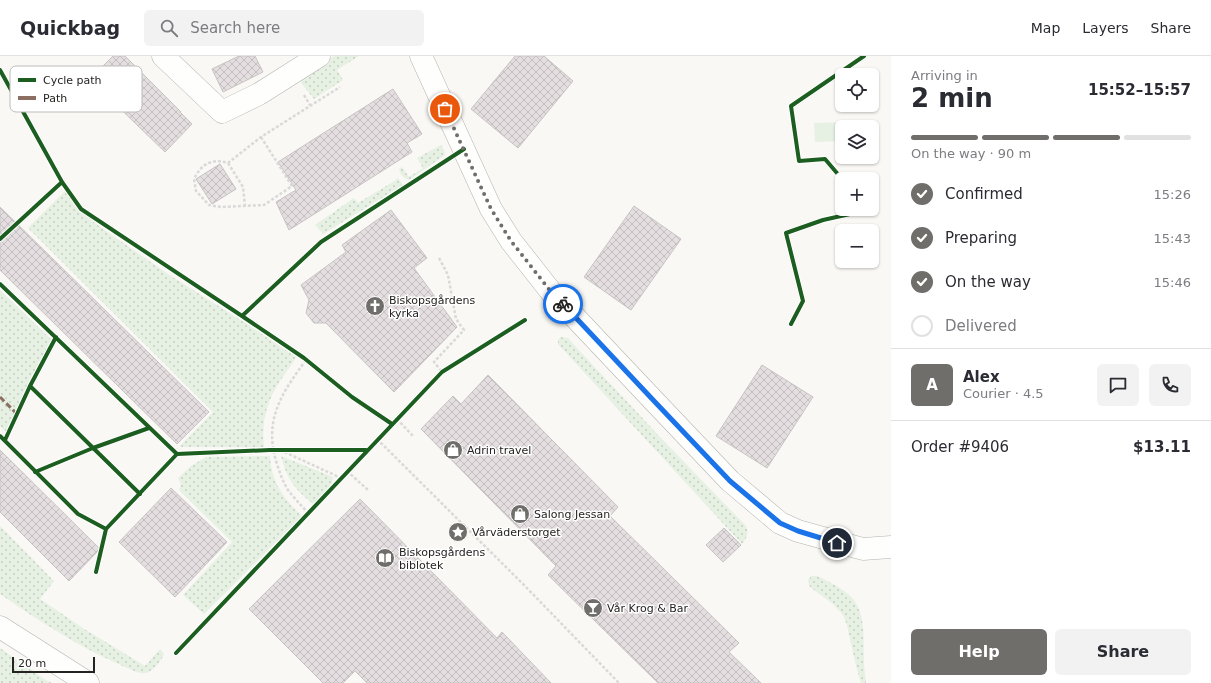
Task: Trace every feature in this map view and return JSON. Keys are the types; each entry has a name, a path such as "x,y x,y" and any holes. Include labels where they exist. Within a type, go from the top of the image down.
{"street":[{"path":"163,56 222,112 259,94 319,56"},
{"path":"421,56 491,209 511,241 552,293 730,481 780,523 798,531 863,549 891,547"},
{"path":"0,627 88,683"}],"path":[{"path":"228,163 261,136 340,87"},
{"path":"245,206 243,188 228,163 216,161 208,163 201,168 194,179 196,191 209,206 221,207 245,206 264,205 292,186 261,136"},
{"path":"439,258 448,275 456,319 464,330 434,362 442,372"},
{"path":"306,360 289,383 275,412 272,441 275,458 283,481 294,498 308,513"},
{"path":"397,419 414,437"},
{"path":"377,440 523,584 619,683"},
{"path":"280,450 341,478"},
{"path":"347,471 368,490"}],"shaded area":[{"path":"334,56 359,56 337,70 343,80 314,99 302,84 300,79"},
{"path":"835,122 835,141 815,142 814,123"},
{"path":"441,145 445,155 409,180 402,176 399,169 402,167 409,177 423,168 417,158"},
{"path":"398,178 403,185 323,234 315,225 354,198 358,203"},
{"path":"66,190 90,219 103,229 171,276 296,357 275,389 268,404 263,429 264,447 180,446 213,412 28,228"},
{"path":"0,290 56,344 7,433 0,426"},
{"path":"560,337 568,338 660,437 746,526 747,535 742,544 558,344"},
{"path":"270,456 276,482 284,496 302,516 204,614 183,595 232,542 179,490 181,484 178,478 191,466 206,457"},
{"path":"281,456 333,477 329,489 313,504 301,494 292,483 286,472"},
{"path":"0,526 54,581 40,599 86,630 145,666 160,649 164,654 156,666 151,671 140,673 109,660 61,634 0,594"},
{"path":"811,576 820,577 842,589 850,595 857,605 863,627 866,683 861,683 847,625 843,615 833,604 810,587 808,581"},
{"path":"0,648 44,679 52,683 0,683"}],"building":[{"path":"113,56 125,56 135,66 103,66"},
{"path":"239,56 255,56 263,72 223,92 212,69"},
{"path":"515,56 544,56 573,81 518,148 471,109"},
{"path":"142,73 192,124 165,152 124,112 142,112"},
{"path":"393,89 422,134 407,143 412,152 289,230 276,202 296,190 278,162"},
{"path":"220,164 236,189 212,204 196,179"},
{"path":"634,206 681,239 631,310 584,277"},
{"path":"0,207 209,412 177,444 0,270"},
{"name":"Biskopsgårdens kyrka","path":"391,210 427,258 414,268 457,327 394,392 326,323 314,323 306,313 309,300 301,285 346,252 342,245"},
{"path":"762,365 813,397 767,468 716,436"},
{"path":"488,375 618,507 610,516 739,643 729,652 761,683 658,683 548,575 556,566 421,429 453,396 461,404"},
{"path":"0,450 100,549 69,581 0,512"},
{"path":"171,488 227,542 175,597 119,542"},
{"path":"360,499 497,638 502,632 551,683 367,683 355,671 343,683 323,683 249,609"},
{"path":"724,528 741,545 723,562 706,545"}],"marked path":[{"path":"0,397 17,414"}],"cycle path":[{"path":"836,172 825,159 799,161 791,106 864,56"},
{"path":"0,70 10,88"},
{"path":"23,112 62,182 81,209 304,358 352,397 392,424"},
{"path":"242,316 321,242 464,149"},
{"path":"0,239 62,182"},
{"path":"791,324 803,301 786,233 823,220 841,216"},
{"path":"0,284 177,454"},
{"path":"176,653 442,372 525,320"},
{"path":"5,440 30,386 56,337"},
{"path":"30,386 140,494"},
{"path":"35,472 93,448 149,428"},
{"path":"0,436 78,514 106,529"},
{"path":"96,572 106,529 177,454 270,450 366,450"}],"way so far":[{"path":"445,109 491,209 511,241 552,293 563,304"}],"place":[{"name":"Biskopsgårdens kyrka","path":"375,306"},
{"name":"Adrin travel","path":"453,450"},
{"name":"Salong Jessan","path":"520,514"},
{"name":"Vårväderstorget","path":"458,532"},
{"name":"Biskopsgårdens biblotek","path":"385,558"},
{"name":"Vår Krog & Bar","path":"593,608"}],"route":[{"path":"563,304 730,481 780,523 798,531 837,543"}]}
